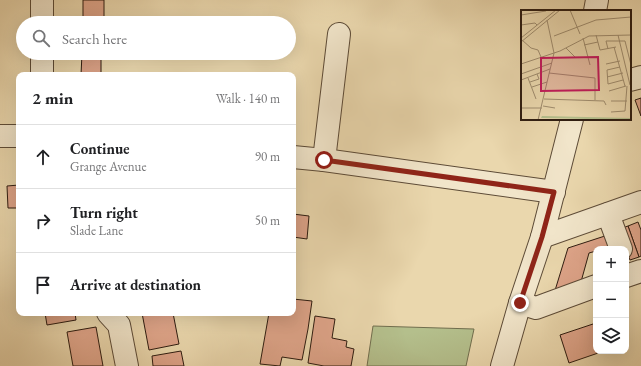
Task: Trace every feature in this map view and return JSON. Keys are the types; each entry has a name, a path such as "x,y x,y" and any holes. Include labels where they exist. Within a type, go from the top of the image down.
{"street":[{"path":"42,0 42,16"},
{"path":"595,10 597,0"},
{"path":"324,160 339,34"},
{"path":"42,60 42,72"},
{"path":"631,80 641,76"},
{"path":"502,366 520,303 542,237 572,120"},
{"path":"0,136 16,136"},
{"path":"296,157 554,192"},
{"path":"542,237 641,202"},
{"path":"608,214 620,246"},
{"path":"520,303 536,308 593,287"},
{"path":"111,316 119,326 127,366"}],"green space":[{"path":"373,326 474,329 466,366 367,366"}],"building":[{"path":"83,0 104,0 104,16 83,16"},
{"path":"82,60 101,60 101,72 81,72"},
{"path":"641,98 641,116 635,100"},
{"path":"16,185 16,208 8,208 7,186"},
{"path":"296,214 309,216 307,239 296,237"},
{"path":"638,222 641,230 641,256 639,257 628,226"},
{"path":"628,226 639,257 630,260 629,246 624,246 617,230"},
{"path":"611,234 615,244 609,246 593,246 593,252 589,253 579,289 553,297 568,248"},
{"path":"296,299 312,301 302,360 282,357 280,366 260,364 268,316 296,316"},
{"path":"46,316 75,316 76,320 47,325"},
{"path":"143,316 174,316 179,344 149,350"},
{"path":"315,316 335,319 332,338 347,341 346,347 354,349 351,366 324,366 308,363"},
{"path":"593,324 593,354 595,354 569,363 560,335"},
{"path":"96,327 103,366 73,366 67,332"},
{"path":"181,351 184,366 153,366 152,356"}],"route":[{"path":"324,160 554,192 542,237 520,303"}]}
